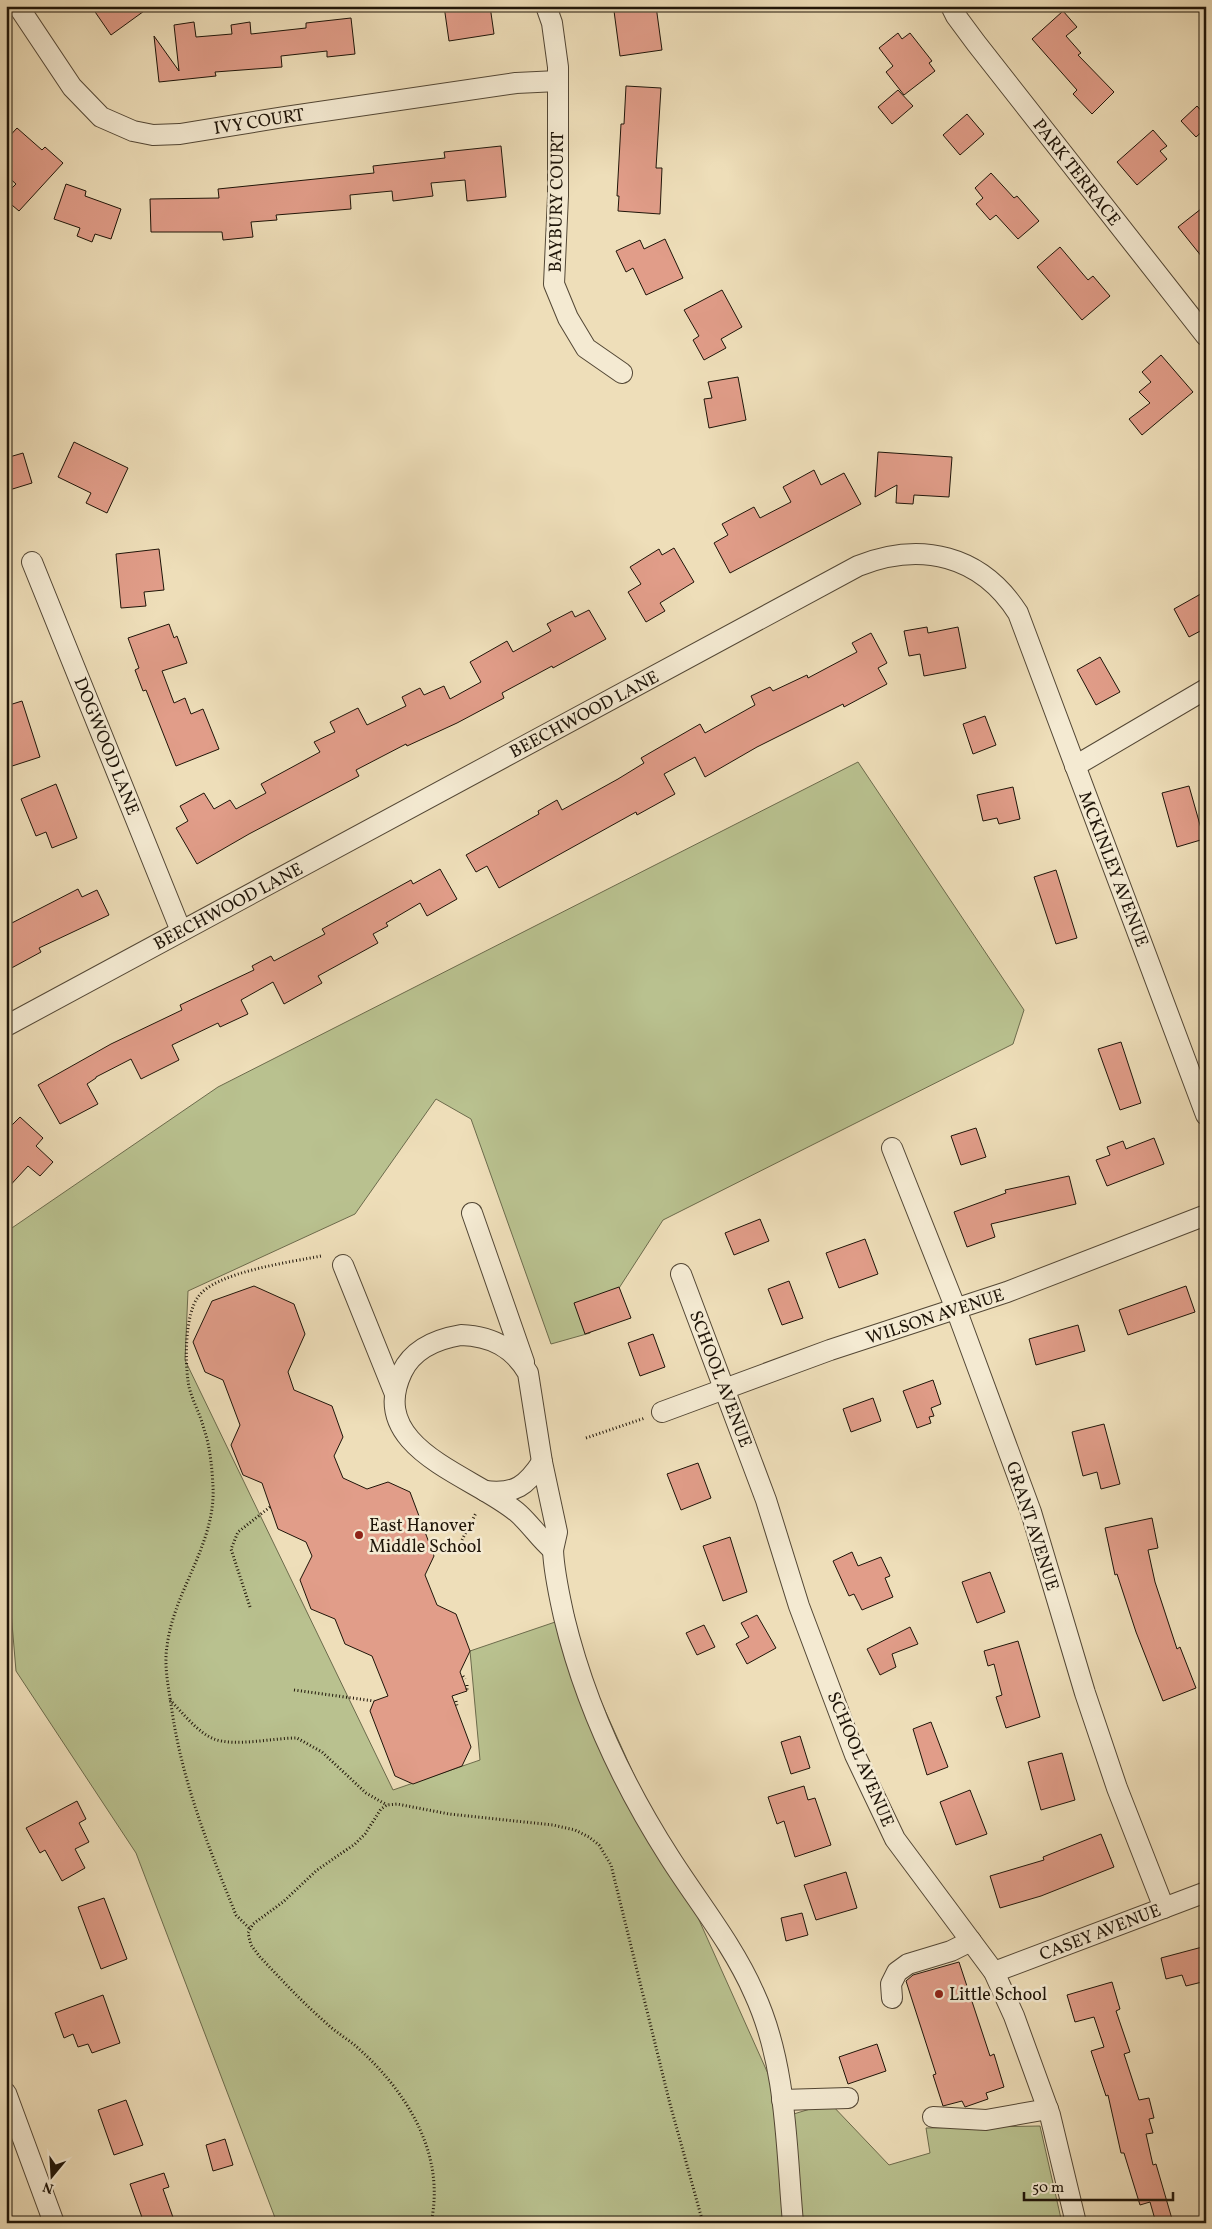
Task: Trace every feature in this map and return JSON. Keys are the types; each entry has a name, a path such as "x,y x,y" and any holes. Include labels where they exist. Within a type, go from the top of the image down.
{"street":[{"name":"IVY COURT","path":"18,6 72,87 102,117 133,131 153,135 180,134 516,83 558,81"},
{"name":"BAYBURY COURT","path":"546,6 552,24 558,81 558,196 554,284 568,318 586,348 622,373"},
{"name":"PARK TERRACE","path":"952,6 956,16 976,43 1206,336"},
{"name":"BEECHWOOD LANE","path":"6,1026 858,566 897,554 913,553 951,559 976,570 998,586 1007,596 1018,614 1075,766"},
{"name":"DOGWOOD LANE","path":"32,562 181,931"},
{"path":"1075,766 1206,689"},
{"name":"MCKINLEY AVENUE","path":"1075,766 1206,1115"},
{"name":"GRANT AVENUE","path":"892,1148 956,1309 1031,1512 1085,1693 1117,1788 1164,1908"},
{"path":"472,1213 528,1373 542,1462 557,1532 553,1550 554,1573 569,1636 585,1688 610,1751 639,1808 737,1961 754,1991 768,2026 775,2053 782,2100 793,2223"},
{"name":"WILSON AVENUE","path":"662,1412 830,1350 1007,1292 1206,1214"},
{"path":"343,1265 395,1394 398,1420 404,1433 422,1453 486,1491 519,1514 540,1539 553,1550"},
{"name":"SCHOOL AVENUE","path":"682,1274 766,1500 799,1606 855,1755 895,1839 994,1972 1014,2016 1048,2109 1076,2223"},
{"path":"395,1394 398,1380 412,1357 433,1342 447,1337 474,1336 500,1344 521,1361 528,1373"},
{"path":"486,1491 499,1493 522,1486 531,1479 542,1462"},
{"name":"CASEY AVENUE","path":"994,1972 1206,1892"},
{"path":"892,1998 891,1984 897,1972 908,1964 951,1951 971,1941"},
{"path":"6,2092 54,2223"},
{"path":"782,2100 848,2098"},
{"path":"933,2117 986,2120 1048,2109"}],"path":[{"path":"249,1928 236,1915 195,1812 182,1763 167,1677 166,1646 174,1616 198,1558 213,1511 213,1486 205,1430 188,1382 189,1321 196,1299 204,1289 220,1280 321,1256"},
{"path":"586,1438 662,1412"},
{"path":"250,1607 231,1549 238,1532 270,1507"},
{"path":"462,1540 476,1513"},
{"path":"467,1685 467,1690"},
{"path":"294,1690 374,1701"},
{"path":"170,1699 197,1727 214,1739 227,1742 297,1738 306,1742 322,1752 366,1793 387,1805"},
{"path":"431,2223 435,2207 433,2171 428,2147 410,2109 392,2084 358,2048 326,2024 260,1958 248,1938 249,1928 283,1902 317,1870 355,1844 365,1834 381,1809 387,1805 397,1804 448,1814 553,1825 582,1834 599,1845 611,1865 668,2094 703,2223"}],"green space":[{"path":"858,762 1024,1010 1013,1044 663,1220 590,1333 551,1344 471,1119 436,1099 355,1214 188,1291 185,1360 393,1790 480,1760 470,1651 564,1619 787,2116 830,2103 889,2165 930,2153 926,2128 1040,2126 1062,2223 277,2223 136,1853 16,1671 6,1552 6,1232 218,1087"}],"building":[{"path":"91,6 151,6 111,35"},
{"path":"444,6 490,6 494,34 449,41"},
{"path":"656,6 662,50 620,56 614,11"},
{"path":"1063,11 1077,27 1066,36 1081,53 1078,55 1114,92 1092,114 1073,94 1077,90 1032,39"},
{"path":"351,18 355,54 327,57 327,51 281,56 282,67 215,72 216,76 159,82 154,36 179,71 174,25 194,22 196,37 232,34 231,25 250,22 251,34 306,28 306,23"},
{"path":"898,33 902,39 910,33 932,61 929,63 935,71 904,95 886,72 893,66 879,48"},
{"path":"626,86 661,88 656,168 662,168 660,214 618,211 619,196 617,196 621,124 624,124"},
{"path":"898,90 913,106 892,124 878,107"},
{"path":"1197,106 1206,116 1206,128 1196,137 1181,121"},
{"path":"967,114 984,134 960,155 943,135"},
{"path":"17,128 42,150 45,147 63,163 19,211 6,200 6,194 16,184 6,175 6,140"},
{"path":"1153,130 1167,146 1160,151 1167,159 1137,185 1117,162"},
{"path":"501,146 506,197 467,201 465,180 431,183 433,196 393,201 392,191 350,195 351,209 276,215 277,220 251,222 253,237 223,240 222,232 151,232 150,199 219,198 218,189 374,173 373,166 445,158 444,152"},
{"path":"991,173 1014,198 1017,196 1039,221 1018,239 996,215 990,220 976,204 983,198 975,188"},
{"path":"66,184 86,191 85,196 121,209 111,239 95,234 92,242 77,236 80,228 54,219"},
{"path":"1206,205 1206,262 1178,227"},
{"path":"665,239 683,278 646,295 633,268 626,272 616,251 640,240 644,249"},
{"path":"1060,247 1088,280 1093,276 1110,296 1082,320 1037,267"},
{"path":"722,290 742,327 721,339 726,348 704,360 693,340 699,336 684,310"},
{"path":"1161,355 1193,392 1142,435 1129,419 1150,403 1139,392 1151,382 1142,372"},
{"path":"738,377 746,420 709,428 704,399 712,398 708,382"},
{"path":"74,442 128,468 107,513 86,503 91,493 58,477"},
{"path":"878,452 952,457 949,497 914,495 913,504 896,503 897,485 875,497"},
{"path":"23,453 32,483 6,491 6,458"},
{"path":"814,470 821,485 844,473 861,504 730,573 714,543 728,535 722,524 754,507 760,518 791,502 783,487"},
{"path":"674,548 694,582 660,603 665,611 646,622 628,592 641,584 630,567 659,549 662,555"},
{"path":"159,549 164,590 144,592 146,606 121,608 116,554"},
{"path":"1206,591 1206,628 1189,637 1174,609"},
{"path":"589,610 606,639 502,693 504,698 457,723 407,746 406,744 356,770 359,776 249,834 197,864 176,828 188,821 180,806 204,793 214,809 230,800 236,809 266,793 261,784 320,752 314,742 335,732 330,722 358,708 367,725 406,706 402,697 420,688 424,695 444,686 450,699 481,682 470,662 507,641 513,652 551,631 547,624 572,611 575,617"},
{"path":"169,624 174,638 177,636 187,663 162,671 174,703 185,698 191,714 203,709 219,749 176,766 146,690 143,691 135,670 139,668 128,638"},
{"path":"927,627 928,633 958,627 966,668 924,676 920,654 909,656 904,631"},
{"path":"871,633 887,663 878,668 887,684 844,707 843,704 757,747 705,777 695,757 664,774 675,794 637,815 636,812 499,888 487,866 476,872 466,855 539,814 538,811 557,800 562,810 618,779 644,763 641,758 700,724 705,733 755,705 751,696 770,687 773,691 807,675 808,678 857,652 852,643"},
{"path":"1100,657 1120,692 1096,705 1077,670"},
{"path":"22,701 40,757 6,768 6,706"},
{"path":"985,716 996,745 973,754 963,724"},
{"path":"56,784 77,838 52,848 46,832 36,836 21,799"},
{"path":"1189,786 1204,839 1177,847 1162,793"},
{"path":"1013,787 1020,819 999,824 997,818 983,821 977,795"},
{"path":"440,869 457,899 427,916 420,903 386,923 388,926 373,934 378,943 318,976 322,983 284,1004 273,982 241,1000 248,1014 220,1027 218,1023 172,1045 179,1060 141,1079 131,1059 96,1077 87,1084 98,1104 60,1124 38,1085 111,1044 182,1010 180,1005 254,970 252,966 271,956 274,961 325,934 322,929 411,880 413,884"},
{"path":"1056,870 1077,938 1056,944 1034,877"},
{"path":"78,889 82,897 97,890 109,915 39,948 41,952 6,971 6,926"},
{"path":"1121,1042 1141,1103 1120,1110 1098,1049"},
{"path":"20,1117 43,1138 36,1146 53,1162 40,1176 28,1166 6,1190 6,1131"},
{"path":"976,1128 986,1157 961,1165 951,1136"},
{"path":"1154,1138 1164,1164 1107,1186 1096,1160 1110,1155 1107,1147 1123,1141 1126,1149"},
{"path":"1069,1176 1076,1204 991,1224 995,1237 967,1247 954,1212 1006,1193 1005,1190"},
{"path":"760,1219 769,1241 734,1255 725,1233"},
{"path":"865,1239 878,1274 839,1288 826,1253"},
{"path":"789,1281 803,1318 782,1325 768,1289"},
{"name":"East Hanover Middle School","path":"254,1286 294,1304 305,1334 288,1372 294,1390 332,1406 343,1437 334,1456 343,1478 367,1489 388,1482 410,1492 434,1556 425,1575 437,1605 456,1614 470,1651 460,1672 467,1691 452,1696 471,1747 462,1766 413,1784 395,1776 370,1711 374,1701 388,1696 372,1656 345,1644 335,1619 311,1609 300,1580 312,1556 306,1542 278,1529 262,1483 243,1475 231,1445 240,1425 223,1380 205,1372 193,1342 212,1301"},
{"path":"1186,1286 1195,1312 1128,1335 1119,1310"},
{"path":"619,1287 631,1318 585,1334 574,1303"},
{"path":"1078,1325 1085,1351 1036,1365 1029,1339"},
{"path":"653,1334 665,1367 640,1376 628,1343"},
{"path":"933,1380 941,1404 931,1408 934,1416 929,1417 931,1423 917,1428 903,1391"},
{"path":"873,1398 881,1421 851,1432 843,1409"},
{"path":"1104,1424 1120,1484 1101,1489 1097,1472 1083,1476 1072,1432"},
{"path":"698,1463 711,1498 681,1510 667,1474"},
{"path":"1152,1518 1158,1548 1148,1550 1155,1582 1177,1649 1180,1647 1196,1688 1163,1701 1136,1632 1117,1574 1115,1575 1105,1528"},
{"path":"730,1537 747,1592 723,1601 703,1546"},
{"path":"852,1552 858,1566 881,1557 890,1576 885,1578 893,1597 862,1610 854,1594 849,1596 833,1561"},
{"path":"990,1572 1005,1612 977,1623 962,1582"},
{"path":"757,1615 776,1648 747,1664 736,1644 749,1637 741,1623"},
{"path":"704,1625 715,1647 697,1655 686,1633"},
{"path":"910,1627 918,1644 892,1654 896,1667 880,1675 867,1649"},
{"path":"1018,1641 1040,1717 1006,1728 996,1697 1002,1695 994,1664 988,1666 984,1651"},
{"path":"931,1722 948,1767 927,1775 913,1729"},
{"path":"800,1736 810,1768 791,1774 781,1742"},
{"path":"1062,1753 1075,1800 1041,1810 1028,1762"},
{"path":"804,1786 808,1800 815,1798 831,1845 795,1857 784,1821 777,1824 768,1797"},
{"path":"970,1790 987,1834 956,1845 940,1802"},
{"path":"77,1801 86,1819 79,1823 89,1842 75,1849 85,1868 62,1881 45,1850 40,1853 26,1828"},
{"path":"1101,1834 1114,1867 1041,1896 1000,1908 990,1876 1044,1860 1043,1857"},
{"path":"846,1872 857,1908 816,1920 804,1885"},
{"path":"104,1898 127,1959 101,1969 78,1907"},
{"path":"802,1913 808,1935 786,1941 781,1918"},
{"path":"1206,1946 1206,1981 1186,1986 1182,1975 1166,1979 1161,1958"},
{"path":"959,1962 990,2056 994,2054 1004,2087 986,2093 988,2099 965,2107 962,2101 943,2106 933,2075 936,2074 906,1981 913,1975"},
{"path":"1112,1982 1120,2009 1116,2011 1130,2052 1124,2054 1139,2100 1149,2098 1154,2118 1149,2119 1153,2133 1146,2134 1153,2165 1156,2164 1172,2219 1159,2223 1156,2223 1150,2202 1140,2205 1124,2153 1121,2153 1108,2095 1106,2096 1091,2051 1104,2047 1094,2017 1075,2022 1067,1995"},
{"path":"103,1995 120,2043 92,2053 88,2044 78,2047 73,2034 64,2038 55,2013"},
{"path":"877,2044 886,2071 848,2084 839,2057"},
{"path":"126,2100 143,2145 114,2155 98,2110"},
{"path":"225,2139 233,2165 213,2171 206,2145"},
{"path":"164,2173 169,2187 163,2189 175,2223 144,2223 130,2184"}],"place":[{"name":"East Hanover Middle School","path":"359,1535"},
{"name":"Little School","path":"939,1994"}]}
